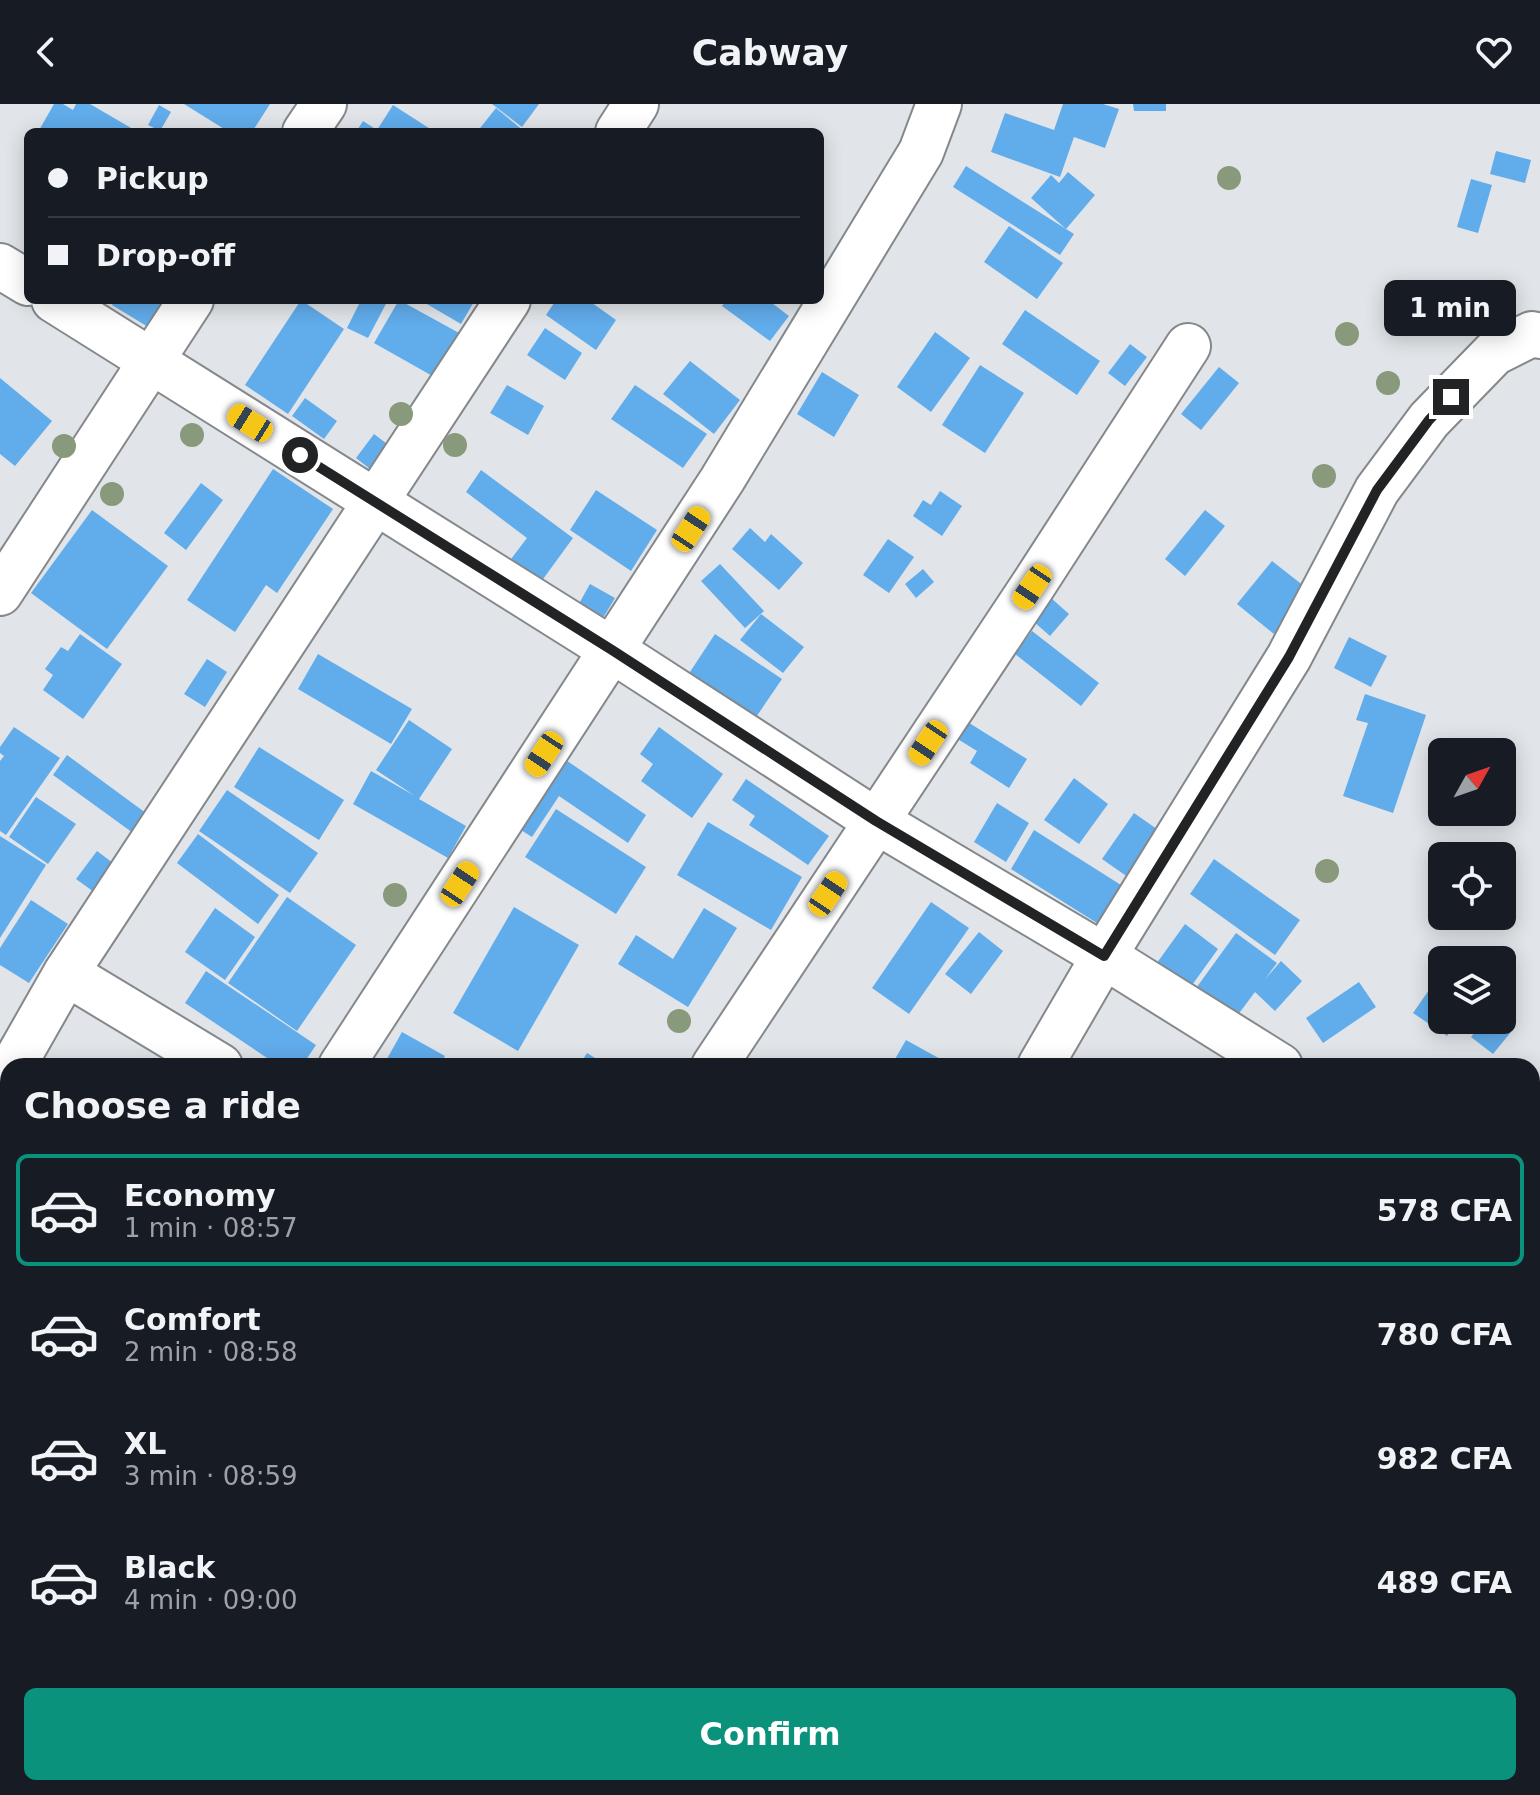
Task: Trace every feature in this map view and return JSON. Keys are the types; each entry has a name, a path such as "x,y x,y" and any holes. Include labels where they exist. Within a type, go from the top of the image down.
{"street":[{"path":"308,128 324,104"},
{"path":"621,128 636,104"},
{"path":"346,1058 722,480 921,152 939,104"},
{"path":"0,266 24,281"},
{"path":"60,304 612,650 876,821 1104,956 1267,1058"},
{"path":"0,593 188,304"},
{"path":"18,1058 66,973 505,304"},
{"path":"1045,1058 1289,657 1377,490 1429,420 1494,353 1532,334 1540,336"},
{"path":"719,1058 1188,346"},
{"path":"66,973 207,1058"}],"building":[{"path":"54,104 63,104 73,110 76,104 90,104 131,128 40,128"},
{"path":"184,104 270,104 255,128 223,128"},
{"path":"492,104 539,104 522,127"},
{"path":"1063,104 1103,104 1119,109 1105,148 1074,137 1060,177 991,152 1005,113 1054,130"},
{"path":"1133,104 1166,104 1166,111 1134,111"},
{"path":"159,105 171,112 162,128 148,125"},
{"path":"393,105 429,128 378,128"},
{"path":"496,108 520,128 480,128"},
{"path":"363,121 374,128 359,128"},
{"path":"1496,151 1531,160 1525,183 1490,174"},
{"path":"966,166 1074,234 1060,255 953,187"},
{"path":"1068,172 1095,195 1066,229 1031,198 1051,175 1059,183"},
{"path":"1471,179 1492,185 1478,233 1457,227"},
{"path":"1009,226 1063,263 1037,299 984,262"},
{"path":"1418,280 1461,304 1447,329 1404,305"},
{"path":"113,304 169,304 153,330"},
{"path":"298,304 307,304 344,329 288,414 245,385"},
{"path":"359,304 386,304 368,338 347,328"},
{"path":"397,304 406,304 461,334 436,378 374,343"},
{"path":"427,304 473,304 461,324"},
{"path":"553,304 594,304 616,320 596,350 546,315"},
{"path":"773,304 789,316 770,341 722,306"},
{"path":"1025,310 1100,361 1077,395 1002,344"},
{"path":"545,328 582,353 565,380 527,355"},
{"path":"935,332 970,358 931,412 897,387"},
{"path":"1130,344 1147,357 1125,386 1108,373"},
{"path":"690,361 740,400 714,434 663,394"},
{"path":"980,365 1024,393 985,453 942,425"},
{"path":"1219,367 1239,383 1201,430 1181,414"},
{"path":"822,372 859,395 834,437 797,414"},
{"path":"0,378 52,421 15,466 0,454"},
{"path":"507,385 544,406 528,435 490,413"},
{"path":"635,385 707,434 683,468 611,419"},
{"path":"305,398 337,421 324,439 292,416"},
{"path":"374,434 407,459 388,483 356,458"},
{"path":"273,469 333,509 277,593 266,585 235,632 187,600"},
{"path":"481,470 573,538 538,586 508,563 527,538 466,492"},
{"path":"201,483 223,500 186,550 164,533"},
{"path":"596,490 657,530 631,571 570,530"},
{"path":"940,491 962,506 942,536 913,516 923,500 931,505"},
{"path":"92,510 168,566 107,649 31,593"},
{"path":"1205,510 1225,526 1185,576 1165,559"},
{"path":"750,528 765,542 771,534 803,563 779,590 732,549"},
{"path":"888,539 914,557 889,593 863,575"},
{"path":"1272,561 1309,590 1274,634 1237,604"},
{"path":"720,564 764,611 745,628 701,581"},
{"path":"923,569 934,582 916,598 905,584"},
{"path":"590,584 615,598 600,623 576,609"},
{"path":"1042,590 1069,614 1050,636 1033,621"},
{"path":"761,614 804,647 783,673 740,640"},
{"path":"1032,631 1099,683 1081,706 1015,654"},
{"path":"80,634 122,664 83,719 43,690 53,675 45,669 61,647 68,651"},
{"path":"715,634 782,679 752,723 686,678"},
{"path":"1349,637 1387,656 1371,687 1334,668"},
{"path":"318,654 412,709 391,744 298,689"},
{"path":"207,659 227,672 205,707 184,694"},
{"path":"1365,694 1426,715 1393,813 1343,796 1368,723 1356,720"},
{"path":"409,720 452,749 419,799 466,826 448,858 353,804 371,771 415,796 376,770"},
{"path":"966,721 1027,759 1009,788 970,763 977,751 956,738"},
{"path":"14,727 60,758 6,835 0,831 0,761 4,756 0,753 0,747"},
{"path":"659,727 723,774 692,818 641,781 653,764 640,754"},
{"path":"259,747 344,800 319,840 234,787"},
{"path":"67,755 154,819 140,838 53,775"},
{"path":"560,756 646,815 628,843 559,796 532,837 513,825"},
{"path":"1074,778 1108,804 1079,844 1044,820"},
{"path":"746,779 829,836 808,865 749,825 755,816 732,800"},
{"path":"227,790 318,853 290,893 199,831"},
{"path":"36,797 76,824 48,864 9,837"},
{"path":"997,803 1029,823 1006,862 974,842"},
{"path":"556,809 646,867 616,914 525,857"},
{"path":"1134,813 1164,834 1132,880 1102,859"},
{"path":"708,822 802,877 771,930 677,875"},
{"path":"1034,830 1121,885 1097,923 1011,869"},
{"path":"198,834 279,895 258,924 177,863"},
{"path":"0,836 46,865 0,938"},
{"path":"97,851 121,869 101,897 76,879"},
{"path":"1214,859 1300,920 1275,955 1190,894"},
{"path":"287,897 356,945 297,1031 228,983"},
{"path":"31,900 68,924 29,983 0,965 0,948"},
{"path":"931,902 969,928 909,1014 872,988"},
{"path":"514,907 579,945 518,1051 453,1013"},
{"path":"215,908 255,937 225,980 185,952"},
{"path":"704,908 737,928 688,1007 618,964 636,935 673,959"},
{"path":"1185,924 1218,949 1187,992 1154,967"},
{"path":"979,932 1003,951 971,994 945,974"},
{"path":"1236,933 1277,963 1265,979 1281,961 1302,981 1275,1011 1255,992 1234,1020 1194,991"},
{"path":"206,971 316,1045 307,1058 267,1058 185,1003"},
{"path":"1359,982 1376,1007 1323,1043 1306,1018"},
{"path":"1428,991 1428,1023 1413,1013"},
{"path":"402,1032 445,1056 444,1058 387,1058"},
{"path":"1473,1034 1509,1034 1493,1054 1471,1037"},
{"path":"906,1040 939,1058 896,1058"}],"route":[{"path":"300,455 612,650 876,821 1104,956 1289,657 1377,490 1429,420 1451,397"}]}
